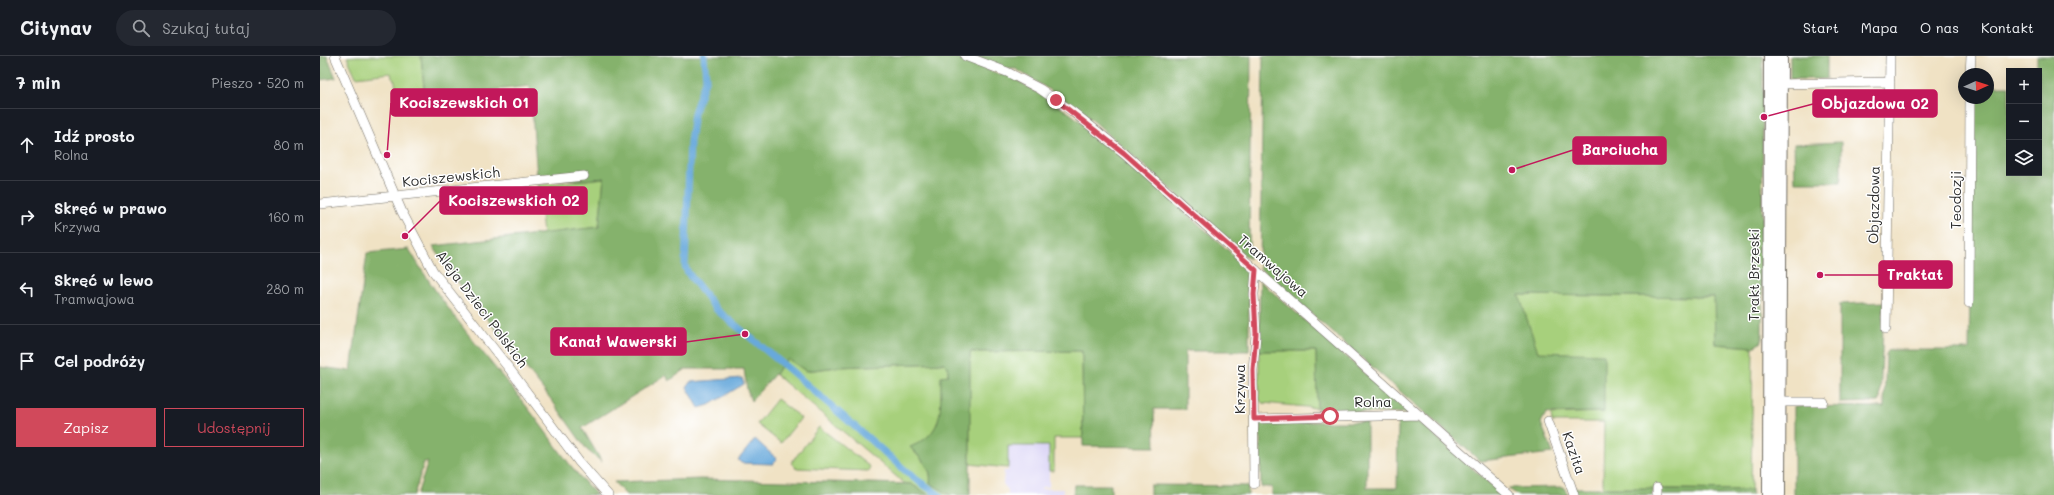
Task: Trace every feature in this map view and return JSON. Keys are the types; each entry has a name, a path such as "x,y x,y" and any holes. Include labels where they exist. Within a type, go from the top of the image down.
{"main road":[{"name":"Trakt Brzeski","path":"1770,56 1775,84 1779,495"},
{"name":"Trakt Brzeski","path":"1769,495 1775,84 1781,56"}],"street":[{"name":"Aleja Dzieci Polskich","path":"336,56 421,251 438,278 516,377 579,462 608,495"},
{"name":"Tramwajowa","path":"965,56 1007,72 1040,89 1073,112 1124,153 1509,495"},
{"name":"Objazdowa","path":"1886,329 1890,56"},
{"path":"1970,68 1971,56"},
{"path":"1775,84 1890,82"},
{"name":"Teodozji","path":"1969,303 1970,104"},
{"name":"Kociszewskich","path":"320,204 584,176"},
{"name":"Krzywa","path":"1254,484 1253,370 1256,334 1254,294 1256,270"},
{"path":"1779,402 1824,402"},
{"name":"Rolna","path":"1254,419 1420,415"},
{"name":"Kazita","path":"1548,421 1574,495"}],"shaded area":[{"path":"1008,446 1049,446 1049,487 1042,487 1041,489 1063,489 1063,495 1008,495 1008,490 1003,484 1004,471 1008,471"}],"green space":[{"path":"320,56 327,56 336,78 320,80"},
{"path":"421,56 425,98 397,101 395,81 392,78 391,73 356,77 347,57"},
{"path":"421,56 953,56 999,74 1009,75 1071,114 1110,145 1249,269 1249,351 1185,351 1185,409 1154,409 1155,447 1083,446 1082,351 970,352 970,495 950,495 930,483 930,473 928,468 922,459 910,447 922,441 930,434 939,418 941,376 948,375 948,367 944,363 837,367 806,371 788,359 751,401 747,390 744,369 686,369 669,381 666,375 582,428 602,462 587,450 553,402 450,272 433,246 599,227 604,178 584,180 537,177 530,86 425,98"},
{"path":"974,56 1251,56 1249,259 1096,123 1070,103 1016,69 1006,69"},
{"path":"1263,56 1763,56 1762,342 1753,347 1715,344 1714,297 1519,295 1538,352 1604,354 1604,412 1546,413 1541,423 1553,453 1480,461 1260,269"},
{"path":"1790,56 1827,56 1827,79 1790,79"},
{"path":"2037,56 2054,56 2054,495 1794,495 1794,406 1884,407 1886,354 1889,350 1969,350 1973,104 1994,104 1994,86 2006,86 2006,176 2042,176 2042,68 2037,68"},
{"path":"1841,142 1841,182 1795,182 1794,144"},
{"path":"604,178 599,227 543,234 538,185"},
{"path":"409,249 435,290 465,330 527,407 569,463 597,495 417,495 428,462 424,462 414,495 320,495 320,367 351,371 367,253"},
{"path":"1260,281 1410,413 1322,412 1317,408 1316,351 1259,351"},
{"path":"1518,295 1715,297 1715,344 1753,347 1751,490 1603,488 1604,422 1552,422 1551,414 1604,412 1538,352"},
{"path":"1884,302 1880,401 1840,403 1840,304"},
{"path":"1082,351 1083,438 1054,438 1054,471 1049,471 1049,446 1008,446 1008,468 970,464 969,352"},
{"path":"1259,351 1316,351 1317,408 1263,403 1259,400"},
{"path":"788,359 806,371 837,367 944,363 948,367 948,375 940,418 930,435 922,442 911,448 928,468 930,473 930,483 950,495 929,495 911,484 904,483 775,374"},
{"path":"777,399 801,418 781,443 757,424"},
{"path":"1260,422 1367,422 1367,488 1397,488 1398,422 1419,422 1503,495 1272,495 1272,487 1261,487"},
{"path":"819,427 870,467 868,471 796,468 791,463"},
{"path":"701,479 911,484 929,495 626,495 614,482"},
{"path":"1074,485 1111,485 1111,495 1073,495"},
{"path":"1150,485 1248,486 1248,495 1150,495"},
{"path":"1563,487 1569,495 1517,495 1508,488"},
{"path":"1573,488 1653,488 1653,495 1576,495"},
{"path":"1662,489 1751,490 1752,495 1662,495"}],"water":[{"path":"742,378 744,384 709,405 699,408 687,387 690,382"},
{"path":"755,439 777,459 773,464 741,463 738,460"}],"waterway":[{"path":"704,56 706,78 694,113 690,142 685,266 688,273 717,310 790,370 914,478 939,495"}],"place":[{"name":"Objazdowa 02","path":"1764,117"},
{"name":"Kociszewskich 01","path":"387,155"},
{"name":"Barciucha","path":"1512,170"},
{"name":"Kociszewskich 02","path":"405,236"},
{"name":"Traktat","path":"1820,275"},
{"name":"Kanał Wawerski","path":"745,334"}],"route":[{"path":"1056,100 1124,153 1256,270 1254,294 1256,334 1253,370 1254,419 1330,416"}]}
